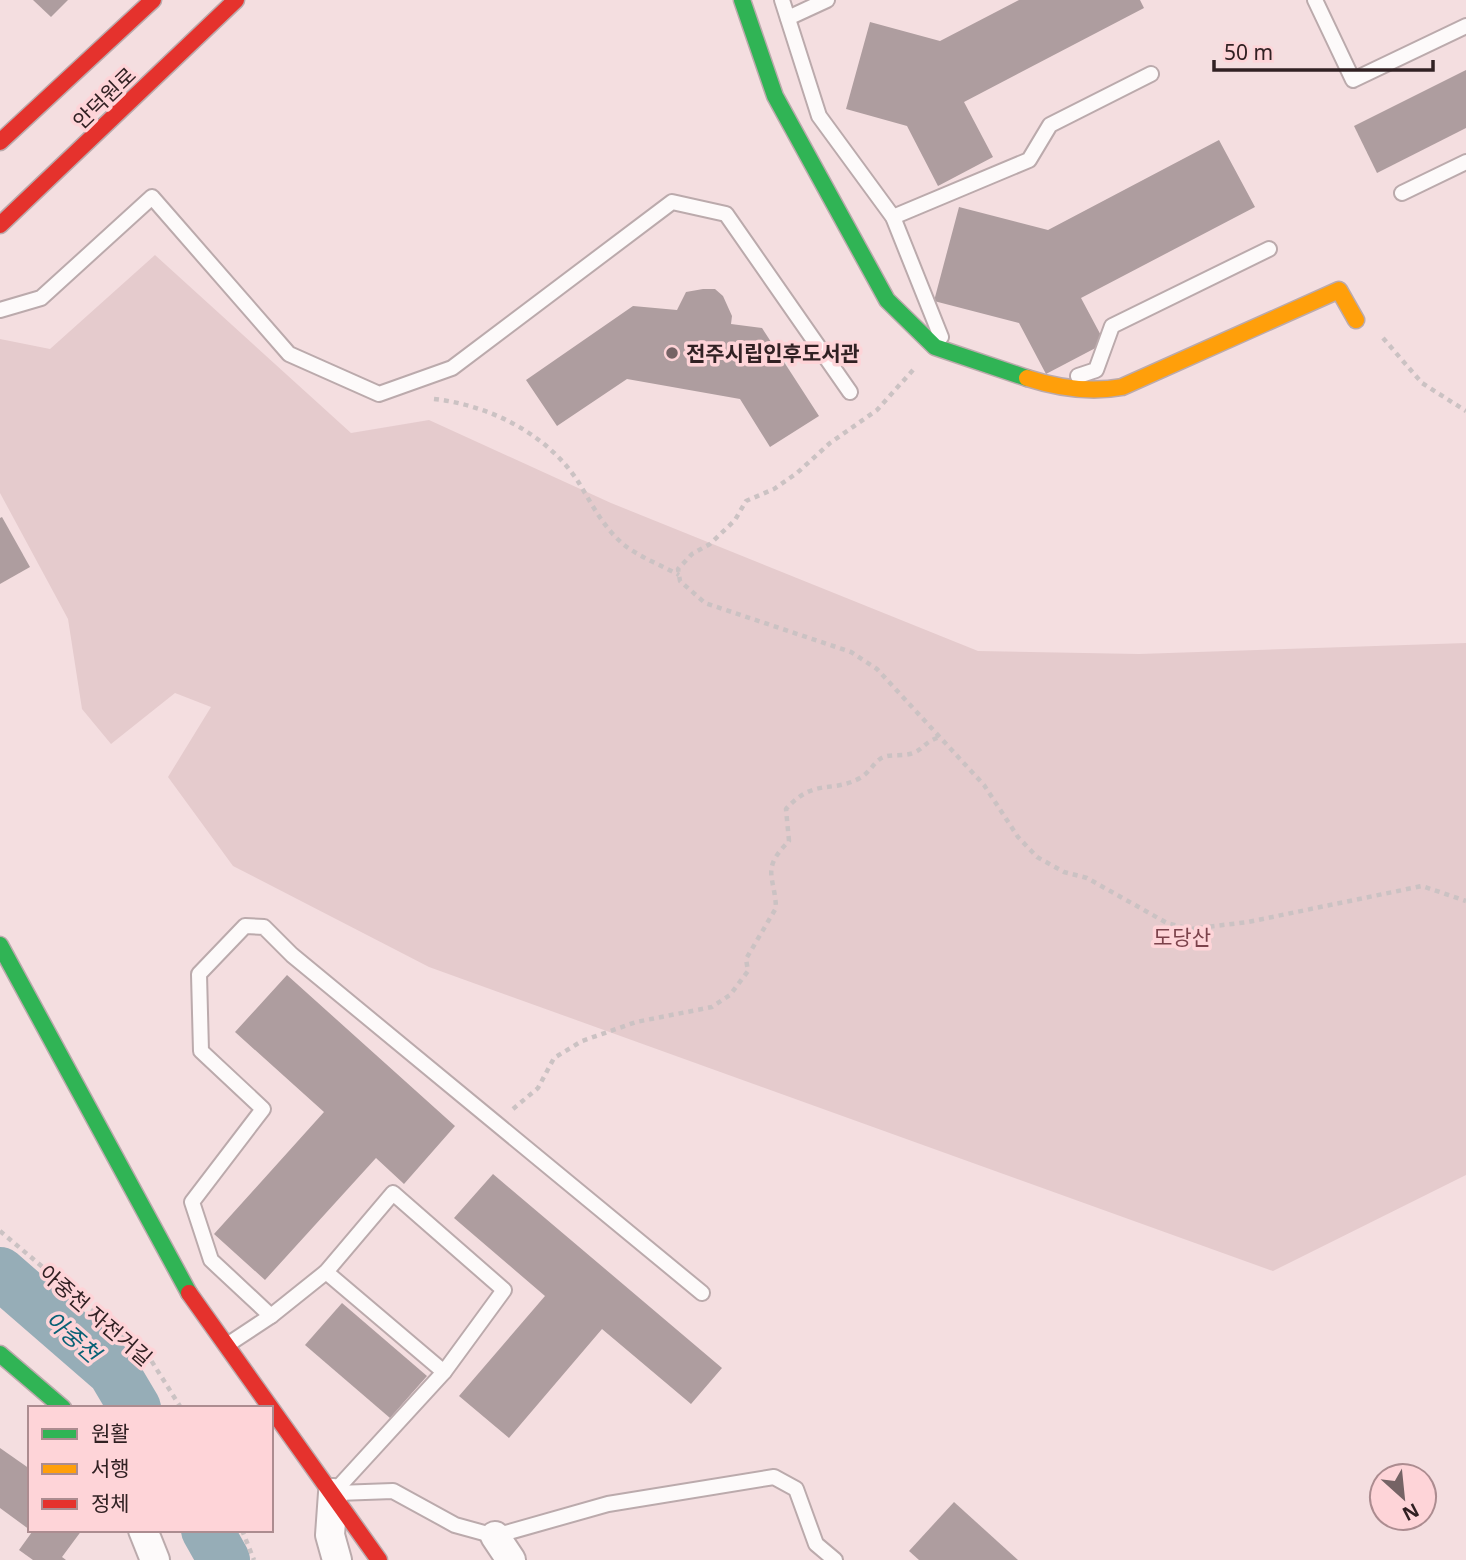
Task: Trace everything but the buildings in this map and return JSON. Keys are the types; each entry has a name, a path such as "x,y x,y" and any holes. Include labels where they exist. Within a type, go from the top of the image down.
{"street":[{"name":"안덕원로","path":"0,142 153,0"},
{"name":"안덕원로","path":"0,225 236,0"},
{"path":"742,0 775,96 887,300 935,347 1048,385 1099,391 1122,387 1339,290 1356,320"},
{"path":"0,945 184,1285 271,1406"},
{"path":"0,1354 61,1406"},
{"path":"273,1409 379,1560"},
{"path":"333,1493 330,1535 337,1560"},
{"path":"144,1532 155,1560"},
{"path":"495,1536 511,1560"}],"lane":[{"path":"782,0 819,116 893,217 943,340 1045,380 1068,378 1096,370 1112,326 1269,249"},
{"path":"788,18 827,0"},
{"path":"1315,0 1353,80 1466,26"},
{"path":"893,217 1029,160 1050,125 1151,74"},
{"path":"1402,193 1466,162"},
{"path":"0,310 41,298 152,197 289,354 379,394 452,368 672,202 726,214 850,392"},
{"path":"271,1317 211,1261 192,1202 263,1109 201,1051 199,974 245,926 264,927 292,955 702,1293"},
{"path":"227,1345 271,1317 326,1272 393,1193 504,1290 444,1372 333,1493"},
{"path":"326,1272 444,1372"},
{"path":"333,1493 393,1491 455,1525 495,1536 608,1504 774,1477 796,1489 816,1545 835,1560"}],"path":[{"path":"1356,320 1383,339 1422,383 1466,411"},
{"path":"943,349 917,366 877,410 830,443 797,473 774,489 746,502 736,520 710,544 692,554 678,569 680,581 705,603 851,652 877,669 941,737 958,760 984,785 1018,837 1037,857 1064,872 1087,878 1167,923 1190,929 1248,922 1423,886 1466,901"},
{"path":"404,385 417,397 488,411 516,423 543,444 578,481 589,505 621,543 680,576"},
{"path":"498,1124 538,1088 554,1058 582,1041 636,1022 712,1007 730,995 748,971 746,959 776,908 769,877 778,852 789,841 786,809 797,797 816,787 842,784 860,778 880,758 915,753 926,740 941,737"},
{"name":"아중천 자전거길","path":"0,1231 149,1357 180,1406"},
{"path":"243,1532 254,1560"}],"green space":[{"name":"도당산","path":"155,255 351,433 429,420 611,503 978,651 1139,654 1466,643 1466,1175 1273,1271 429,967 233,866 168,777 211,707 175,693 111,744 82,709 68,619 0,493 0,339 50,349"}],"waterway":[{"name":"아중천","path":"0,1273 113,1371 134,1406"},
{"name":"아중천","path":"208,1532 224,1560"}],"traffic: fast":[{"path":"742,0 775,96 887,300 935,347 1027,378"},
{"path":"0,945 189,1293"},
{"path":"0,1354 61,1406"}],"traffic: slow":[{"path":"1027,378 1074,388 1098,390 1122,387 1339,290 1356,320"}],"traffic: jam":[{"path":"0,142 153,0"},
{"path":"0,225 236,0"},
{"path":"189,1293 269,1406"},
{"path":"273,1411 379,1560"}],"place":[{"name":"전주시립인후도서관","path":"672,353"}]}
